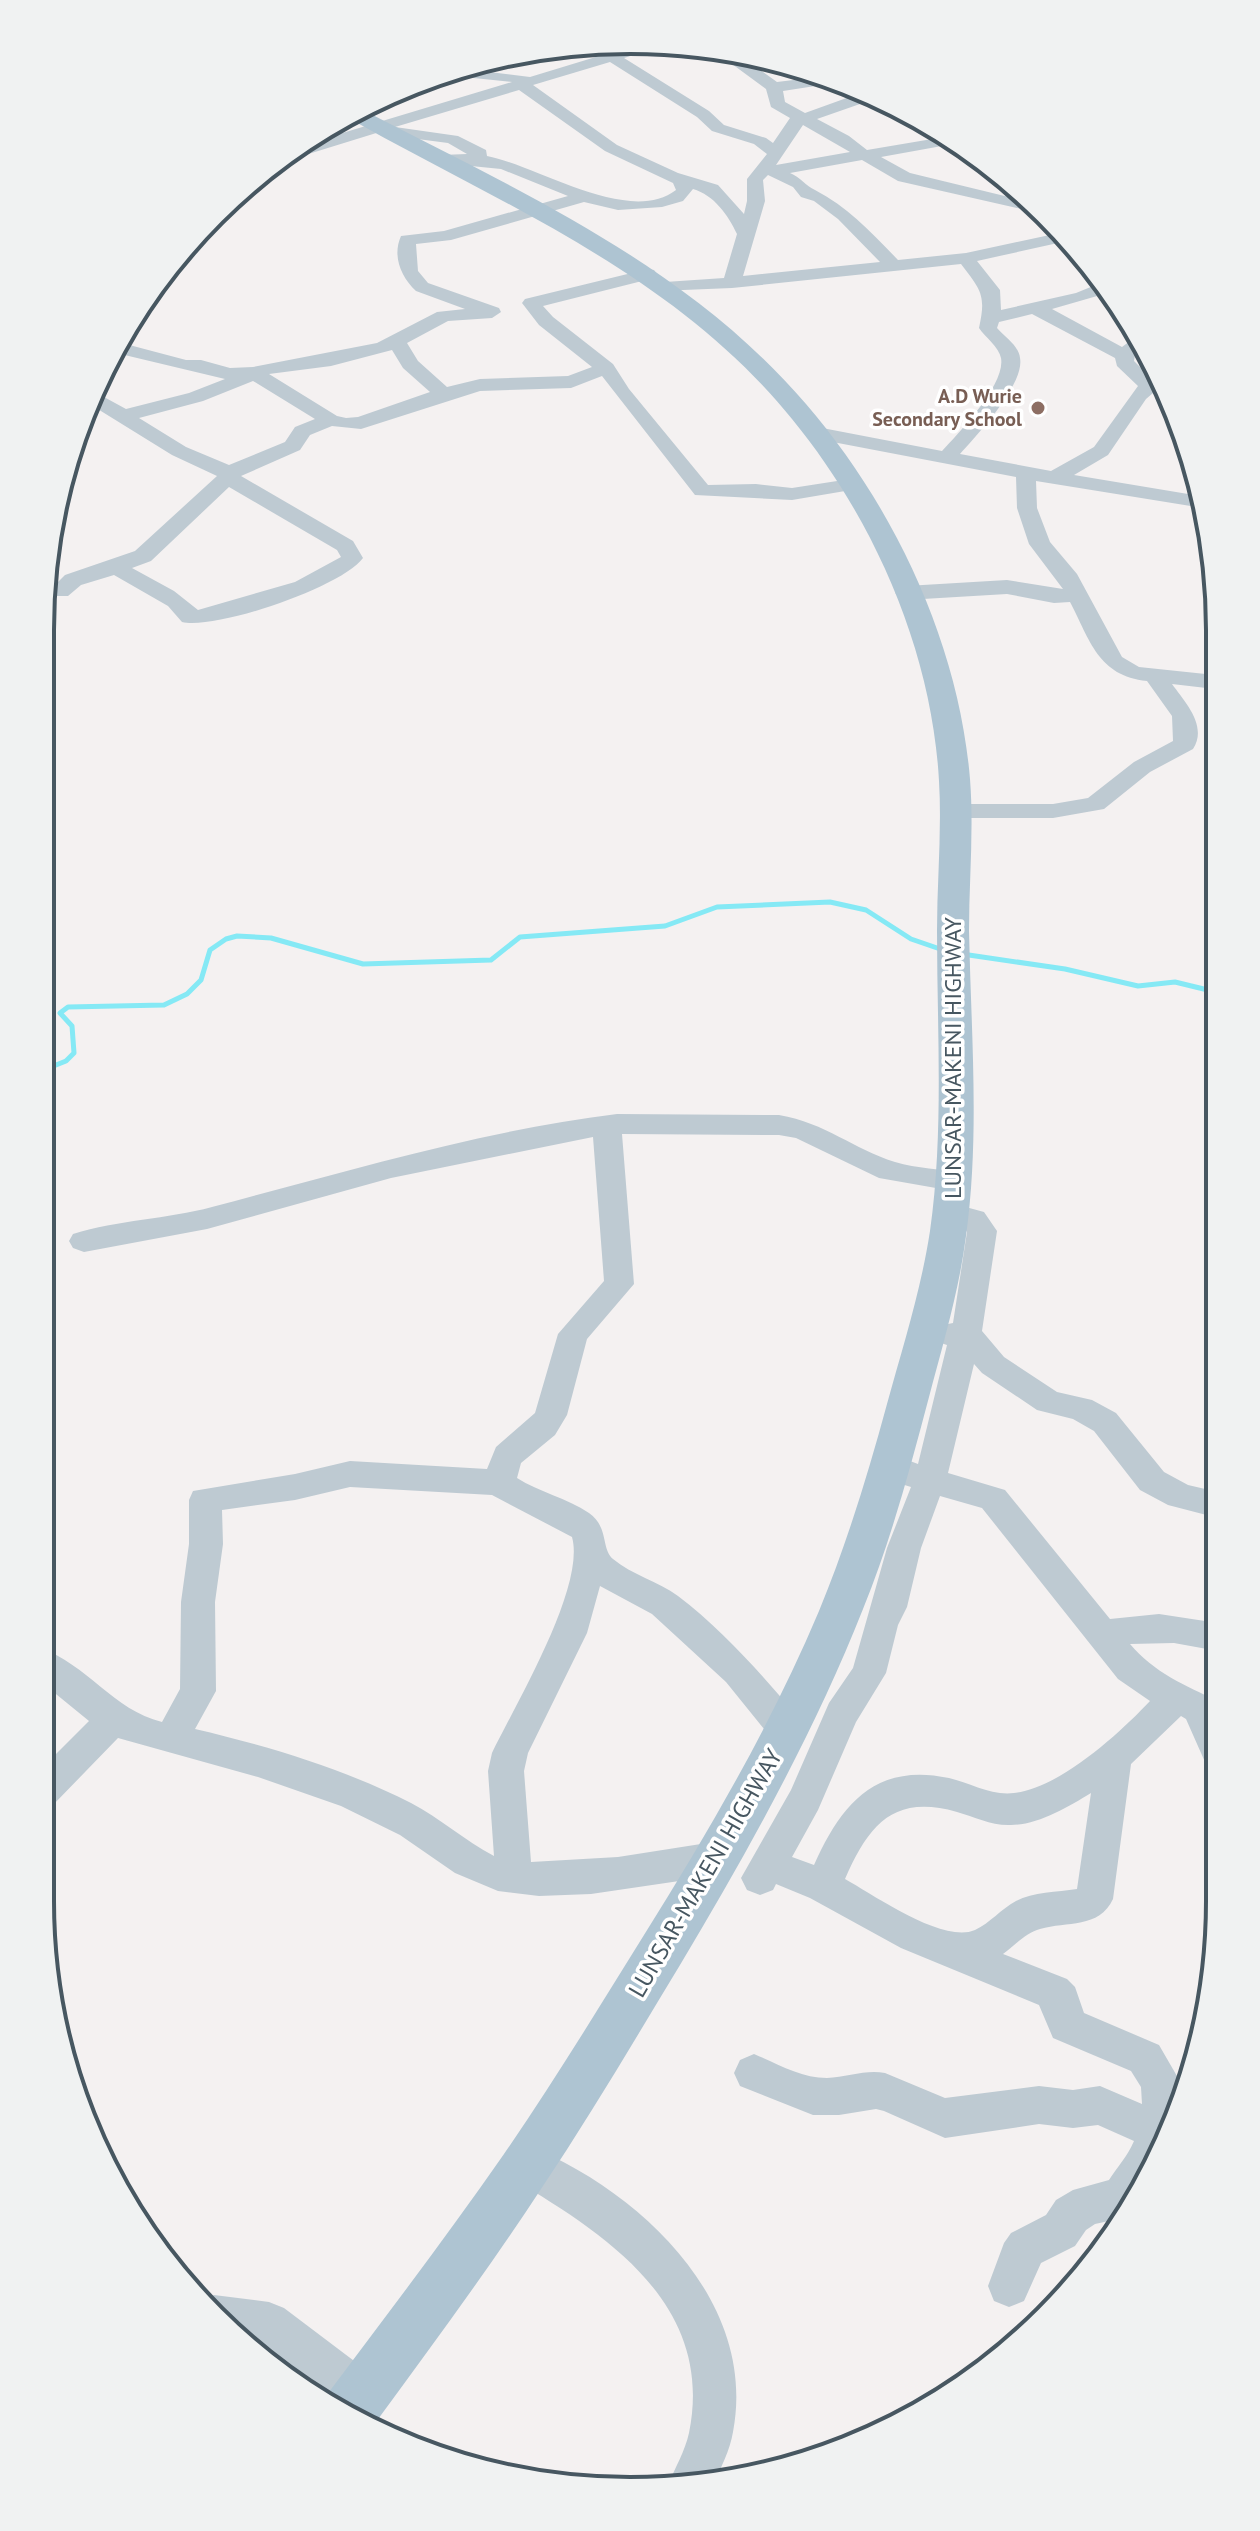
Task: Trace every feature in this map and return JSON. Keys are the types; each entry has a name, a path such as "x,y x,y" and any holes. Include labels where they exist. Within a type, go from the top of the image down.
{"main road":[{"name":"LUNSAR-MAKENI HIGHWAY","path":"355,2405 527,2165 720,1858 786,1729 862,1556 910,1474 945,1334 956,1125 953,762 944,701 906,593 879,533 817,433 755,363 657,280 551,206 373,123"}],"street":[{"path":"329,139 373,123 621,54"},
{"path":"612,57 703,114 718,128 760,141 756,201 732,283"},
{"path":"744,65 774,87 808,83"},
{"path":"483,74 538,79"},
{"path":"521,84 611,148 680,180 712,189 728,204 746,234"},
{"path":"774,87 777,104 843,139 904,177 1018,205"},
{"path":"756,173 792,126 801,119 857,101"},
{"path":"373,123 452,139 497,164 551,206"},
{"path":"699,184 861,153 936,142"},
{"path":"447,159 497,164 532,174 583,197 616,206 648,205 683,194 685,190 680,180"},
{"path":"756,173 844,215 893,265"},
{"path":"583,197 445,236 407,240 406,264 414,280 422,287 511,307 546,321 606,368 621,392 702,491 756,490 792,494 850,485"},
{"path":"127,350 229,374 254,373 362,354 397,342 444,316 657,280 732,283 966,258 1053,239"},
{"path":"946,458 973,430 1011,367 1008,350 988,328 993,305 991,290 966,258"},
{"path":"988,319 1096,291"},
{"path":"1032,308 1059,317 1089,339 1126,356"},
{"path":"397,342 410,364 443,394"},
{"path":"1133,349 1124,362 1127,368 1149,381"},
{"path":"254,373 330,420 346,424 361,423 443,394 480,385 571,382 606,368"},
{"path":"97,412 119,412 196,397 254,373"},
{"path":"1054,478 1101,451 1139,395 1152,386"},
{"path":"101,402 179,451 220,468 345,546 352,558 337,570 306,585 253,604 198,617 190,617 184,607 127,576 117,567"},
{"path":"60,591 73,580 117,567 153,549 164,534 197,509 208,493 242,465 293,446 302,431 330,420"},
{"path":"817,433 1191,500"},
{"path":"1026,473 1027,508 1040,544 1066,574 1113,661 1133,673 1206,681"},
{"path":"906,593 1007,587 1054,596 1077,595"},
{"path":"955,811 1053,811 1095,804 1142,767 1185,744 1184,716 1155,677"},
{"path":"84,1241 207,1219 391,1168 607,1126 779,1125 803,1129 889,1171 952,1197"},
{"path":"499,1483 507,1456 544,1426 551,1415 555,1391 573,1334 619,1284 610,1198 607,1126"},
{"path":"945,1334 971,1339 993,1365 1048,1402 1081,1409 1105,1422 1152,1481 1180,1496 1206,1502"},
{"path":"172,1737 198,1691 198,1611 206,1544 205,1500 295,1487 350,1474 427,1476 499,1483 522,1498 574,1520 587,1530 592,1542 591,1560 570,1633 510,1753 506,1771 514,1878"},
{"path":"1164,2115 1161,2083 1145,2058 1067,2025 1061,2000 1053,1992 914,1936 823,1886 764,1871 805,1799 842,1714 869,1673 904,1548 910,1474 993,1499 1130,1669 1198,1708"},
{"path":"591,1560 609,1575 664,1604 738,1672 786,1729"},
{"path":"1101,1636 1138,1627 1206,1635"},
{"path":"54,1672 123,1724 249,1758 365,1800 428,1832 457,1856 487,1871 514,1878 628,1873 720,1858"},
{"path":"823,1886 854,1825 861,1815 882,1801 899,1794 922,1791 948,1793 999,1808 1015,1809 1038,1803 1092,1773 1154,1724 1198,1708"},
{"path":"54,1780 115,1718"},
{"path":"952,1952 983,1946 1029,1913 1085,1905 1094,1899 1114,1756"},
{"path":"754,2073 801,2095 820,2099 885,2091 931,2115 945,2118 1039,2105 1073,2109 1100,2105 1158,2130"},
{"path":"527,2165 596,2204 640,2242 678,2281 699,2315 708,2344 713,2390 709,2438 695,2473"},
{"path":"1009,2286 1026,2248 1040,2238 1060,2231 1071,2215 1088,2205 1122,2198 1135,2178"},
{"path":"234,2319 269,2323 293,2363 355,2405"}],"waterway":[{"path":"54,1066 66,1061 74,1053 72,1026 60,1013 68,1007 164,1005 187,994 201,980 210,950 226,939 237,936 271,938 363,964 491,960 520,937 665,926 717,907 830,902 866,910 911,939 943,950"},
{"path":"962,954 1065,969 1138,986 1175,982 1206,990"}],"place":[{"name":"A.D Wurie Secondary School","path":"1038,408"}]}
